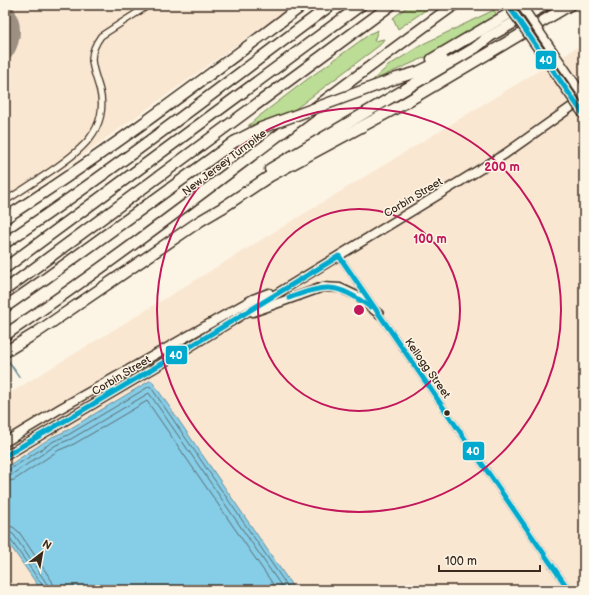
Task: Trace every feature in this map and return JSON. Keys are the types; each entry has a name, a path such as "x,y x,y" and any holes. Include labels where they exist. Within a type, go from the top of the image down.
{"highway":[{"path":"5,218 75,171 162,109 303,5"},
{"path":"5,243 131,154 331,5"},
{"path":"5,268 361,5"},
{"path":"5,290 391,5"},
{"name":"New Jersey Turnpike","path":"5,335 103,267 355,77 454,5"},
{"path":"397,78 524,5"},
{"path":"5,352 36,333 200,221 274,174 386,114 570,5"},
{"path":"5,307 234,142 261,128 397,78 418,72 489,37 544,6"},
{"path":"200,221 219,204 277,164 469,51 489,37"}],"main road":[{"path":"508,5 584,115"},
{"path":"521,5 584,97"},
{"name":"Corbin Street","path":"5,456 234,320 505,154 584,97"},
{"name":"Corbin Street","path":"5,442 67,404 253,300 289,285"},
{"path":"234,320 299,294 323,287 340,288 357,296 379,314"}],"street":[{"path":"5,201 71,158 88,142 98,123 101,107 99,89 92,66 92,58 97,41 100,36 149,5"},
{"name":"Kellogg Street","path":"339,256 569,590"}],"shaded area":[{"path":"5,5 293,5 56,174 5,207"},
{"path":"584,43 584,590 295,590 151,380 66,431 52,437 5,468 5,396"},
{"path":"5,538 41,590 5,590"}],"green space":[{"path":"409,5 433,5 398,29 393,18"},
{"path":"494,10 497,16 430,55 372,81 388,66 423,44"},
{"path":"378,30 374,41 384,39 380,45 290,113 248,126 305,81 371,33"}],"water":[{"path":"151,380 295,590 41,590 5,538 5,468 52,437 66,431"}],"waterway":[{"path":"7,359 19,377"}],"taxiway":[{"path":"5,11 11,26 10,41 5,51"}],"transit line":[{"name":"40","path":"508,5 584,115"},
{"name":"40","path":"5,456 178,354 339,256 569,590"},
{"name":"40","path":"289,298 313,290 331,288 349,294 370,307"}]}
